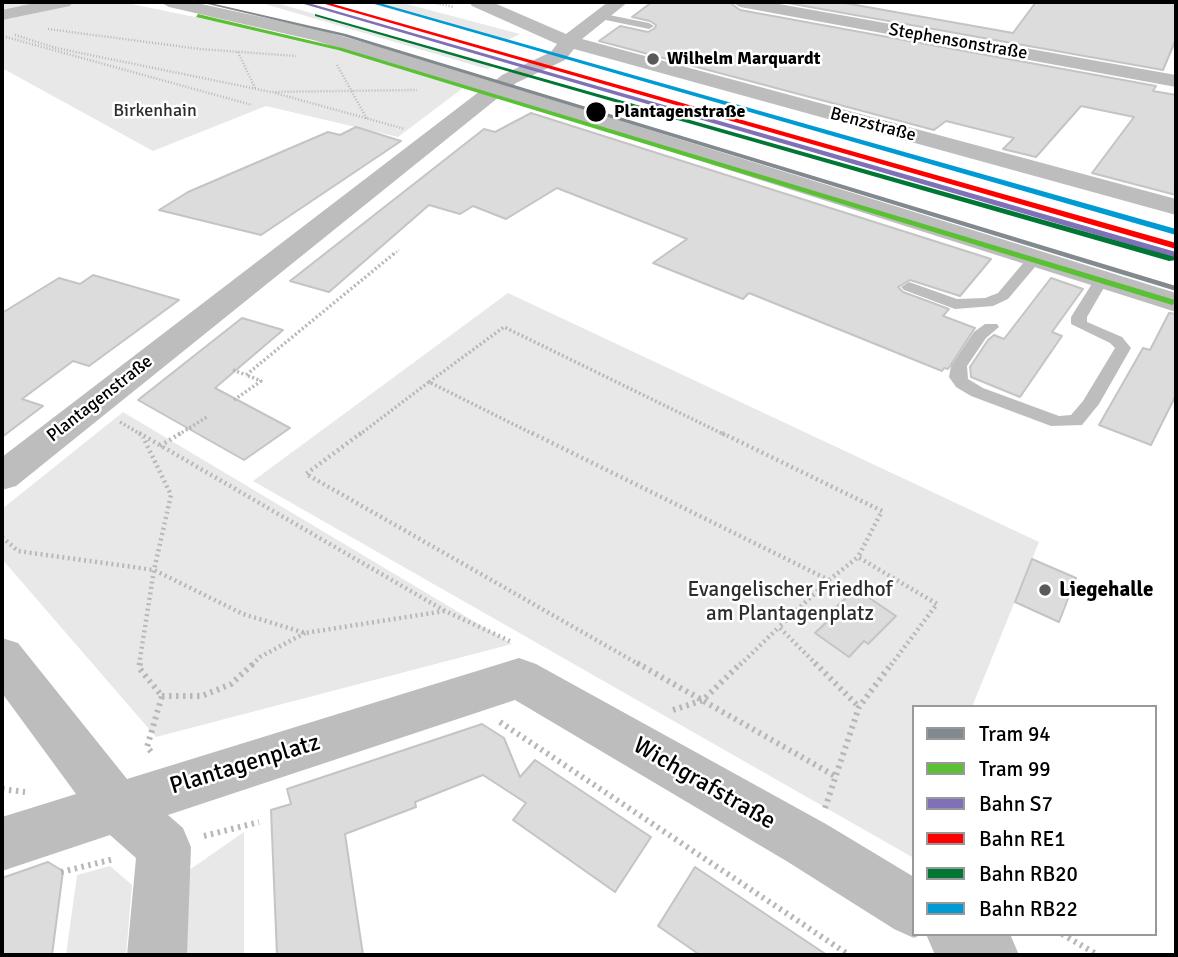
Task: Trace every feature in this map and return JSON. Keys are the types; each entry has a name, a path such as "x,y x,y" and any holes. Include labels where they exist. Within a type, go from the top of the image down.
{"street":[{"path":"2,15 64,2"},
{"path":"169,2 317,35 391,56 1176,303"},
{"name":"Benzstraße","path":"478,2 570,42 1176,207"},
{"name":"Plantagenstraße","path":"2,477 496,89 509,79 558,56 578,31 619,2"},
{"name":"Stephensonstraße","path":"740,2 1176,82"},
{"path":"2,657 117,807 164,847 157,955"},
{"name":"Wichgrafstraße","path":"489,687 519,678 807,843 912,908"},
{"name":"Plantagenplatz","path":"2,844 489,687"},
{"path":"958,936 989,955"}],"lane":[{"path":"599,16 649,26"},
{"path":"909,287 955,304 988,303 1003,296 1035,258"},
{"path":"991,327 980,335 959,366 958,377 962,383 977,392 1057,422 1076,421 1090,404 1123,348 1116,340 1079,324 1079,317 1102,279"}],"path":[{"path":"37,27 237,51 306,56"},
{"path":"2,31 56,48 271,92 368,120 439,134"},
{"path":"2,36 252,105"},
{"path":"237,51 256,89"},
{"path":"368,120 349,90 334,58 391,56"},
{"path":"271,92 416,90"},
{"path":"246,375 399,250"},
{"path":"673,710 704,701 829,580 858,557 882,511 504,327 306,474 704,701 835,776"},
{"path":"233,370 261,381 234,400"},
{"path":"429,382 829,580"},
{"path":"92,406 444,611 517,644"},
{"path":"160,446 207,417"},
{"path":"142,436 171,495 154,570 139,668 162,696"},
{"path":"2,537 18,551 154,570 243,614 305,633"},
{"path":"807,843 823,812 859,707 937,604 858,557"},
{"path":"162,696 202,696 231,684 260,657 305,633 444,611"},
{"path":"779,627 859,707"},
{"path":"489,687 485,713 849,955"},
{"path":"147,747 162,696"},
{"path":"1065,936 1098,955"}],"green space":[{"name":"Birkenhain","path":"2,2 122,2 311,41 463,88 398,137 266,106 153,151 2,68"},
{"path":"258,2 273,2 494,66 487,69"},
{"path":"365,2 399,2 520,34 506,41"},
{"name":"Evangelischer Friedhof am Plantagenplatz","path":"508,293 1039,542 973,705 912,705 912,857 253,481"},
{"path":"123,412 512,644 156,737 2,559 2,509"},
{"path":"244,832 244,955 178,955 182,875"},
{"path":"110,866 132,885 126,955 66,955 77,875"}],"building":[{"path":"652,2 729,2 740,10 1156,86 1153,91 1176,95 1176,195 1092,173 1134,117 1081,106 1036,157 1003,149 1014,138 946,121 934,130 599,41 620,26 648,32 655,28 656,25 650,21 632,17"},
{"path":"782,2 839,2 1013,33 1036,2 1176,2 1176,39 1163,70"},
{"path":"531,113 991,259 960,296 910,280 898,287 903,292 949,309 943,316 975,328 948,369 944,368 942,371 749,293 743,299 653,263 687,239 557,188 506,219 473,206 460,214 429,205 329,292 290,281 484,129 495,132"},
{"path":"356,127 401,141 261,235 159,210 188,192 328,132 340,135"},
{"path":"93,275 179,300 89,366 73,361 22,399 43,406 2,437 2,313 59,278 80,284"},
{"path":"1051,278 1083,289 1052,332 1062,336 1020,397 971,377 970,367 988,340 994,335 1004,339"},
{"path":"1169,313 1176,314 1176,395 1151,445 1099,425 1143,348 1150,350"},
{"path":"242,318 283,330 215,388 290,428 244,460 138,400"},
{"name":"Liegehalle","path":"1032,559 1076,578 1059,622 1015,602"},
{"path":"856,589 896,616 868,644 864,641 849,657 815,633 831,618 827,615"},
{"path":"482,724 504,738 520,777 535,760 651,837 615,892 513,820 526,803 483,775 415,802 416,807 345,834 363,955 277,955 271,810 291,804 287,789"},
{"path":"48,862 63,871 52,955 2,955 2,878"},
{"path":"695,867 827,955 700,955 658,926"}],"tram line":[{"name":"94","path":"201,2 344,35 1176,289"},
{"name":"99","path":"198,16 340,49 1172,302"}],"rail line":[{"name":"S7","path":"300,2 1176,255"},
{"name":"RE1","path":"321,2 1176,246"},
{"name":"RB22","path":"371,2 1176,232"},
{"name":"RB20","path":"317,15 1172,259"}],"place":[{"name":"Wilhelm Marquardt","path":"653,59"},
{"name":"Plantagenstraße","path":"596,112"},
{"name":"Liegehalle","path":"1045,590"}]}
